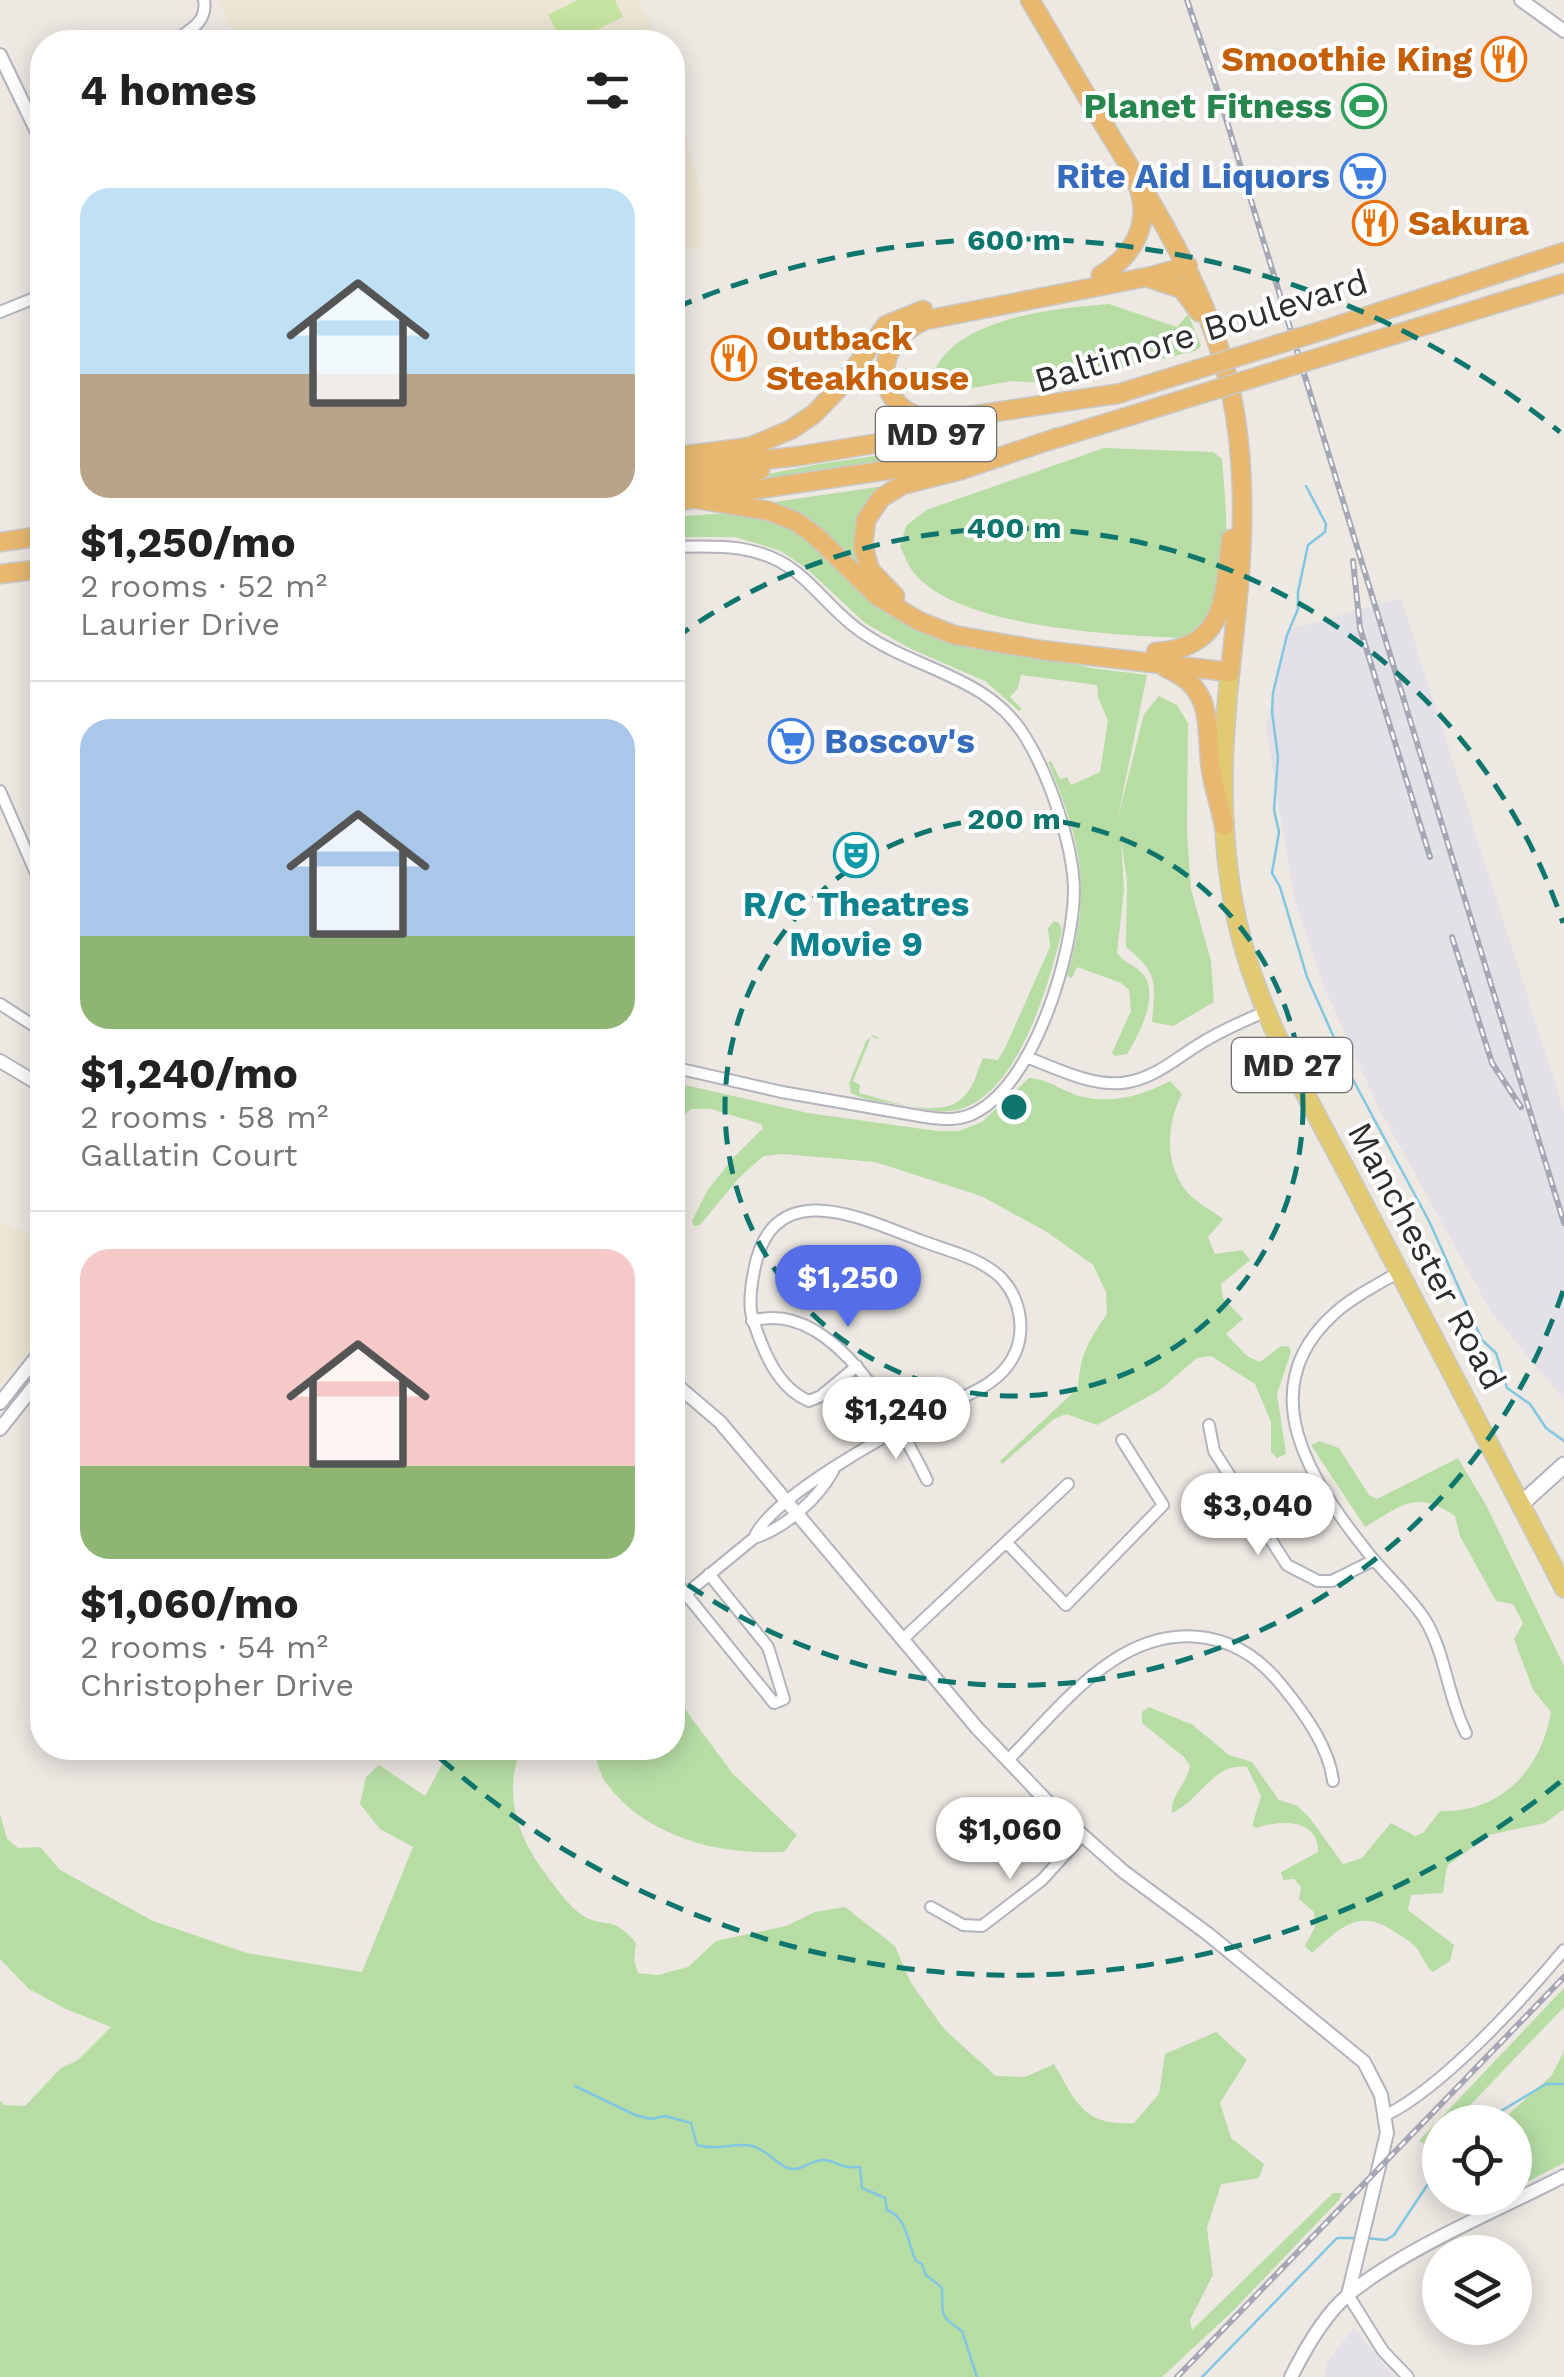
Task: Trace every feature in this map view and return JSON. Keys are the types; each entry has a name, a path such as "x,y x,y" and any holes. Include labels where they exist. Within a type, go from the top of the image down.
{"highway":[{"name":"MD 27","path":"1030,0 1185,260 1212,333"},
{"path":"1101,275 1121,264 1142,227 1141,192 1112,138"},
{"name":"Baltimore Boulevard","path":"685,468 976,428 1122,393 1564,252"},
{"path":"685,454 750,447 792,429 828,400 886,325 898,318 1185,260"},
{"path":"1122,393 921,419 898,406 884,373 886,358 901,334 926,320 1134,277 1185,260"},
{"path":"1134,277 1157,278 1182,288 1212,333"},
{"name":"Baltimore Boulevard","path":"685,500 910,468 1058,438 1564,283"},
{"name":"Manchester Road","path":"1212,333 1234,412 1240,470 1242,545 1230,667"},
{"path":"1058,438 887,492 874,504 864,529 863,546 870,570 888,592 966,627 1156,658 1177,672 1197,689 1206,705 1211,770 1224,825"},
{"path":"685,484 719,482 818,453"},
{"path":"1156,658 1190,647 1214,625 1222,606 1240,470"},
{"path":"696,499 754,507 796,522 818,537 877,596 907,616 942,631 990,643 1230,667"},
{"path":"0,542 30,538"},
{"path":"0,574 30,570"}],"main road":[{"name":"Manchester Road","path":"1230,667 1223,752 1224,825 1236,920 1247,961 1300,1082 1564,1588"},
{"path":"1521,1504 1564,1465"}],"street":[{"path":"189,30 200,22 205,12 204,0"},
{"path":"1521,0 1562,26"},
{"path":"0,55 30,116"},
{"path":"0,312 30,300"},
{"path":"685,547 726,546 772,558 795,572 864,634 899,654 978,688 1008,714 1026,737 1062,828 1074,888 1064,959 1026,1057 1002,1091 970,1115 948,1119 782,1092 685,1070"},
{"path":"0,790 30,859"},
{"path":"0,1004 30,1023"},
{"path":"1026,1057 1076,1076 1121,1083 1157,1072 1229,1028 1267,1011"},
{"path":"0,1061 30,1080"},
{"path":"754,1538 758,1527 808,1484 901,1427 979,1389 1009,1365 1019,1341 1019,1312 1012,1292 996,1272 965,1258 832,1209 806,1210 777,1227 761,1246 752,1282 752,1321 779,1377 802,1398 814,1402 857,1366"},
{"path":"1399,1272 1349,1302 1316,1333 1300,1365 1292,1395 1292,1422 1310,1468 1352,1532 1429,1626 1453,1705 1466,1732"},
{"path":"752,1321 772,1318 810,1330 837,1346 857,1366 901,1427 927,1480"},
{"path":"0,1403 30,1365"},
{"path":"0,1430 30,1391"},
{"path":"685,1392 720,1422 1007,1761 1082,1836 1364,2062 1386,2115 1385,2149 1348,2295 1383,2351 1408,2377"},
{"path":"1209,1425 1214,1451 1287,1566 1332,1582 1374,1560"},
{"path":"1007,1543 1066,1605 1163,1505 1122,1440"},
{"path":"709,1574 768,1647 784,1699 774,1703 687,1593 709,1574 754,1538 768,1533 796,1512 820,1490 834,1470"},
{"path":"903,1638 1068,1484"},
{"path":"1007,1761 1076,1692 1122,1653 1159,1638 1196,1636 1229,1644 1268,1668 1327,1755 1333,1781"},
{"path":"750,1676 774,1665"},
{"path":"931,1907 963,1925 982,1926 1042,1880 1082,1836"},
{"path":"1386,2115 1410,2104 1512,2007 1564,1950"},
{"path":"1292,2377 1322,2327 1348,2295 1394,2264 1564,2176"}],"shaded area":[{"path":"217,0 639,0 654,30 233,30"},
{"path":"685,133 700,191 702,248 685,249"},
{"path":"1401,598 1564,1111 1564,1400 1491,1312 1378,1107 1325,989 1294,899 1266,729 1288,630"},
{"path":"0,1222 30,1234 30,1348 0,1388"},
{"path":"1354,2327 1395,2377 1324,2377 1327,2362"}],"green space":[{"path":"578,0 615,0 623,17 596,30 556,30 548,15"},
{"path":"1109,304 1177,327 1188,314 1201,346 1195,351 1055,384 1012,381 955,391 938,380 935,370 947,352 987,327 1038,313"},
{"path":"1104,448 1213,452 1222,459 1226,540 1221,580 1204,620 1183,638 1080,631 1002,617 937,592 910,568 900,547 906,526 926,510"},
{"path":"902,452 904,462 766,484 722,483 819,464"},
{"path":"884,486 867,508 872,582 767,503"},
{"path":"739,512 788,523 885,606 1024,651 1091,668 1147,675 1118,817 1144,714 1159,696 1177,705 1188,723 1191,889 1211,961 1214,1002 1173,1026 1152,1022 1153,980 1144,964 1126,947 1127,881 1121,839 1124,890 1117,953 1143,974 1149,993 1142,1026 1127,1054 1112,1053 1131,1011 1129,990 1121,983 1077,967 1072,978 1067,976 1079,917 1080,867 1069,818 1048,762 1051,761 1060,779 1067,777 1071,785 1100,772 1108,721 1097,685 1021,675 1018,688 1010,697 1022,709 1019,711 985,681 911,649 865,623 806,568 781,551 735,537 685,537 685,516"},
{"path":"1054,921 1059,923 1062,930 1057,951 1030,1031 1001,1079 984,1097 964,1108 941,1111 869,1100 851,1093 849,1083 871,1037 853,1081 860,1085 859,1093 915,1107 956,1103 972,1086 983,1058 998,1060 1050,947 1048,928"},
{"path":"1029,1078 1095,1099 1128,1097 1170,1081 1182,1094 1171,1129 1173,1165 1192,1197 1223,1219 1208,1237 1215,1254 1242,1250 1250,1260 1221,1284 1223,1298 1243,1319 1226,1334 1247,1356 1260,1362 1281,1346 1289,1347 1291,1352 1277,1394 1286,1454 1277,1458 1271,1452 1271,1422 1255,1384 1211,1356 1197,1358 1160,1390 1097,1425 1066,1414 1054,1419 1002,1464 1000,1461 1078,1388 1086,1348 1107,1314 1106,1292 1093,1265 1047,1232 981,1196 875,1162 783,1154 763,1156 700,1225 694,1226 692,1221 707,1191 763,1128 761,1124 711,1109 691,1109 685,1115 685,1085 808,1113 937,1131 959,1131 982,1122"},
{"path":"1319,1441 1339,1448 1369,1495 1377,1499 1458,1458 1486,1505 1564,1666 1564,1809 1545,1823 1489,1835 1447,1866 1443,1893 1411,1895 1408,1910 1454,1945 1450,1961 1433,1972 1413,1944 1371,1921 1350,1924 1312,1953 1305,1946 1315,1927 1314,1912 1299,1899 1301,1887 1294,1879 1283,1880 1281,1872 1318,1852 1312,1833 1296,1824 1252,1826 1261,1796 1247,1767 1235,1767 1215,1776 1172,1813 1190,1766 1142,1723 1142,1712 1149,1707 1193,1725 1229,1755 1252,1762 1279,1800 1296,1805 1309,1817 1343,1864 1362,1858 1391,1823 1415,1836 1423,1833 1440,1811 1482,1805 1515,1784 1528,1769 1546,1733 1551,1712 1533,1690 1514,1639 1523,1623 1513,1604 1496,1601 1460,1536 1455,1516 1441,1508 1430,1503 1409,1504 1365,1527 1311,1445"},
{"path":"685,1709 733,1774 797,1835 784,1852 735,1850 686,1839 642,1817 623,1802 601,1774 596,1760 685,1760"},
{"path":"444,1760 517,1760 513,1798 520,1829 535,1859 577,1911 628,1934 636,1943 634,1960 638,1973 658,1975 688,1967 716,1941 786,1926 815,1912 845,1907 895,1946 911,1983 944,2029 996,2076 1025,2077 1054,2064 1076,2101 1103,2121 1134,2123 1159,2094 1165,2054 1216,2032 1247,2060 1220,2103 1231,2138 1264,2164 1259,2178 1221,2184 1207,2228 1213,2275 1190,2320 1192,2330 1333,2193 1342,2193 1339,2200 1234,2310 1162,2377 0,2377 0,2101 4,2105 25,2106 61,2068 78,2060 111,2027 29,1989 0,1959 0,1814 7,1839 18,1848 40,1847 60,1870 153,1921 247,1953 362,1972 413,1847 380,1829 360,1804 366,1777 379,1765 425,1796"},
{"path":"1564,1988 1564,2007 1470,2105 1453,2105"},
{"path":"1564,2051 1564,2163 1532,2179 1532,2105 1519,2105 1552,2075"}],"waterway":[{"path":"1306,486 1326,524 1325,532 1308,545 1298,609 1287,635 1273,693 1278,757 1274,810 1279,832 1272,873 1280,887 1307,977 1352,1078 1430,1223 1482,1340 1496,1353 1507,1388 1530,1404 1546,1428 1564,1441"},
{"path":"1511,2105 1546,2084 1564,2084"},
{"path":"575,2086 635,2115 651,2119 665,2116 691,2123 697,2145 752,2146 790,2169 822,2160 860,2167 862,2188 885,2198 887,2210 903,2225 916,2261 942,2288 943,2314 962,2331 977,2377"},
{"path":"1365,2238 1386,2240 1394,2235 1422,2193"},
{"path":"1202,2377 1337,2238 1357,2238"}],"railway":[{"path":"1187,0 1564,1223"},
{"path":"1353,561 1360,628 1430,857"},
{"path":"1452,937 1492,1063 1521,1107"},
{"path":"1177,2377 1564,1977"}],"place":[{"name":"Smoothie King","path":"1504,59"},
{"name":"Planet Fitness","path":"1364,106"},
{"name":"Rite Aid Liquors","path":"1363,176"},
{"name":"Sakura","path":"1375,223"},
{"name":"Outback Steakhouse","path":"734,358"},
{"name":"Boscov's","path":"791,741"},
{"name":"R/C Theatres Movie 9","path":"856,855"}]}
